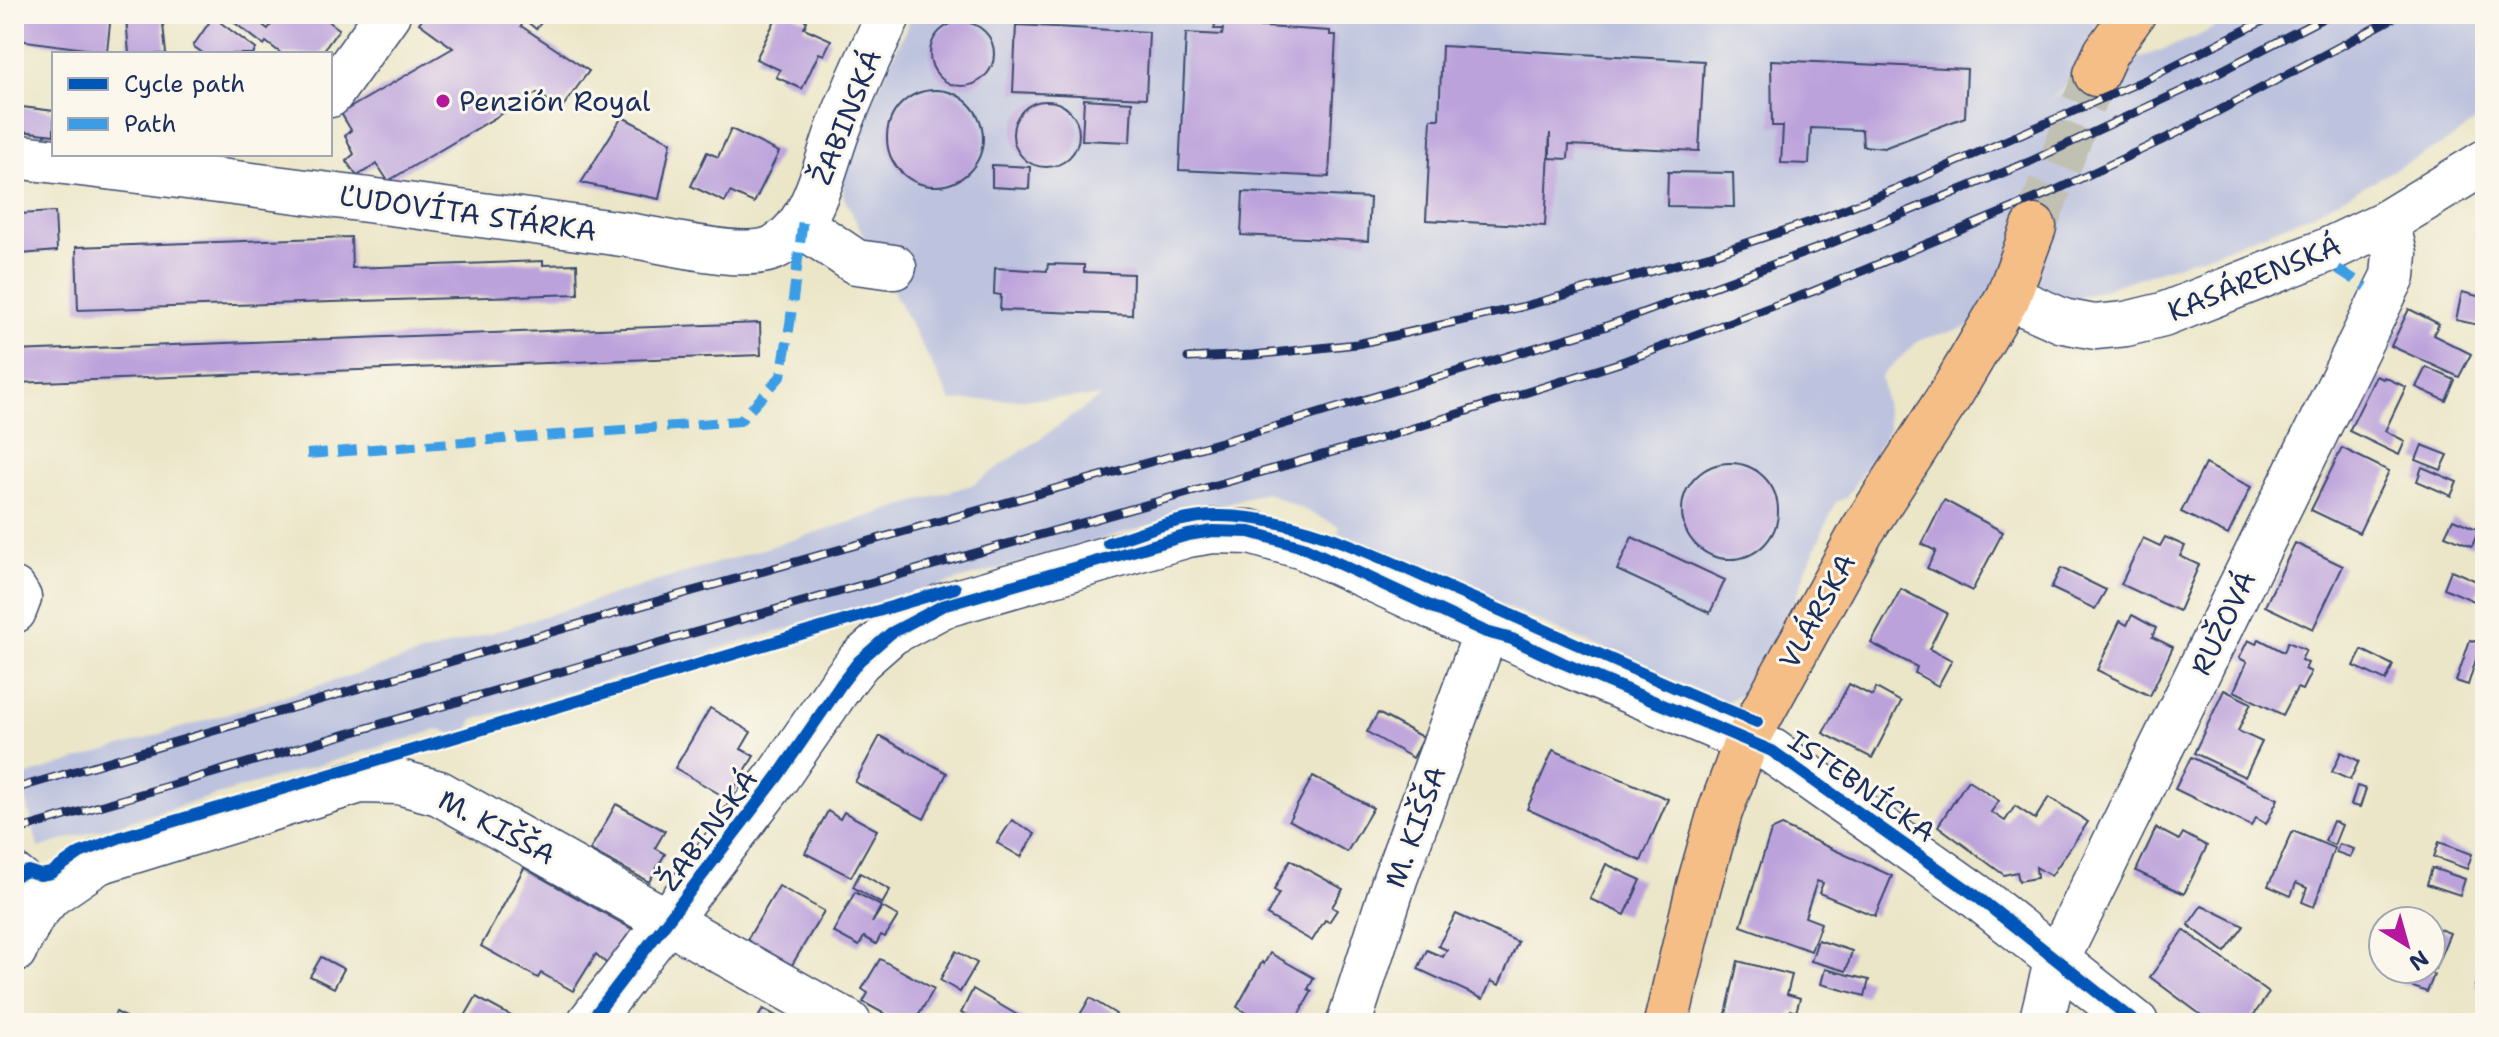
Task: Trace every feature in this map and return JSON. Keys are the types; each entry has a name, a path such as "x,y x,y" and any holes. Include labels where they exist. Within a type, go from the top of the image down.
{"main road":[{"path":"2096,74 2106,52 2133,14"},
{"name":"VLÁRSKA","path":"1666,1023 1699,885 1720,812 1746,742 1862,531 1952,392 2008,297 2034,227"}],"street":[{"path":"332,92 388,14"},
{"name":"ŽABINSKÁ","path":"803,219 838,129 889,14"},
{"name":"ĽUDOVÍTA STÁRKA","path":"14,156 278,170 751,254 775,247 796,230 803,219"},
{"name":"KASÁRENSKÁ","path":"2008,297 2063,321 2095,327 2126,324 2163,315 2328,250 2387,222 2485,162"},
{"path":"803,219 816,235 856,262 894,267"},
{"name":"RUŽOVÁ","path":"2041,1023 2056,962 2393,276 2395,254 2387,222"},
{"name":"ISTEBNÍCKA","path":"859,661 891,633 942,606 1188,535 1213,531 1250,532 1303,547 1486,632 1512,639 1772,751 1975,895 2136,1023"},
{"path":"14,590 19,598 14,611"},
{"name":"M. KIŠŠA","path":"1349,1023 1395,879 1486,632"},
{"name":"ŽABINSKÁ","path":"589,1023 787,765 859,661"},
{"name":"M. KIŠŠA","path":"14,951 33,915 32,886 98,862 360,781 399,782 439,793 849,1023"}],"shaded area":[{"path":"913,14 2102,14 2079,62 2074,64 2066,86 2048,101 2089,77 2196,37 2240,14 2485,14 2485,114 2450,140 2310,215 2222,250 2077,298 1919,340 1881,376 1889,429 1846,498 1836,502 1807,567 1781,640 1757,680 1743,690 1746,693 1723,703 1337,532 1340,527 1266,492 711,651 703,662 629,683 618,677 473,720 468,731 452,735 441,729 38,848 21,777 974,484 1100,397 951,401 844,198 842,178 850,148"}],"building":[{"path":"14,14 111,14 107,52 18,40 20,29 14,28"},
{"path":"162,14 166,52 129,52 126,17"},
{"path":"223,14 248,14 268,29 279,14 318,14 339,29 322,52 279,52 266,42 264,45"},
{"name":"Penzión Royal","path":"426,14 548,14 536,29 525,20 521,26 589,71 561,109 537,93 388,181 377,164 357,176 346,161 354,154 345,136 351,130 341,113 453,48 419,23"},
{"path":"778,14 793,14 807,21 804,28 831,40 824,55 819,53 802,89 776,77 780,70 756,59"},
{"path":"213,17 256,49 254,52 201,52 193,46"},
{"path":"962,22 980,28 988,36 994,54 988,72 980,80 962,86 944,80 936,72 930,54 936,36 944,28"},
{"path":"1215,24 1330,31 1330,35 1336,35 1329,177 1179,170 1186,33 1222,35 1223,29 1214,29"},
{"path":"1016,25 1149,32 1146,98 1013,92"},
{"path":"1442,46 1704,61 1699,151 1569,145 1568,159 1550,158 1550,133 1545,226 1426,220 1431,119 1439,119"},
{"path":"1771,60 1967,69 1965,117 1884,148 1863,146 1862,130 1811,128 1809,164 1781,163 1783,126 1772,126"},
{"path":"935,90 953,94 969,104 979,120 983,138 979,156 969,172 953,182 935,186 917,182 901,172 891,156 887,138 891,120 901,104 917,94"},
{"path":"1084,99 1132,102 1130,142 1082,140"},
{"path":"1046,101 1059,104 1069,111 1076,121 1079,134 1076,147 1069,157 1059,164 1046,167 1033,164 1023,157 1016,147 1013,134 1016,121 1023,111 1033,104"},
{"path":"14,106 52,111 52,135 14,130"},
{"path":"622,117 671,142 659,199 581,183"},
{"path":"731,129 779,152 754,203 730,192 725,202 691,186 707,152 718,157"},
{"path":"992,165 1030,167 1029,189 992,187"},
{"path":"1668,172 1733,173 1734,207 1667,206"},
{"path":"1243,192 1370,198 1368,241 1241,235"},
{"path":"55,212 57,251 21,254 19,214"},
{"path":"351,237 352,268 543,261 543,265 577,264 578,294 78,310 76,247"},
{"path":"1048,264 1084,265 1084,272 1133,274 1132,315 1000,310 1001,295 994,294 995,268 1047,271"},
{"path":"2462,292 2485,298 2483,326 2456,320"},
{"path":"2409,309 2439,324 2433,335 2471,354 2459,377 2391,346"},
{"path":"760,323 761,355 14,383 14,351"},
{"path":"2426,367 2455,380 2446,401 2416,387"},
{"path":"2376,376 2406,387 2385,431 2405,441 2399,455 2349,431"},
{"path":"2422,445 2448,455 2441,470 2416,460"},
{"path":"2342,448 2389,471 2359,533 2311,510"},
{"path":"1730,463 1749,466 1764,477 1775,492 1778,511 1775,530 1764,545 1749,556 1730,559 1711,556 1696,545 1685,530 1682,511 1685,492 1696,477 1711,466"},
{"path":"2205,464 2251,487 2228,535 2181,512"},
{"path":"2422,467 2457,482 2451,496 2417,481"},
{"path":"1944,500 2003,532 1972,591 1927,568 1936,551 1922,544"},
{"path":"2453,519 2479,530 2472,546 2445,535"},
{"path":"1632,537 1725,580 1710,613 1617,570"},
{"path":"2165,537 2185,546 2180,556 2199,565 2179,611 2121,584 2143,538 2160,546"},
{"path":"2295,543 2343,566 2313,629 2265,606"},
{"path":"2061,568 2106,590 2095,609 2051,588"},
{"path":"2451,570 2481,583 2474,601 2444,588"},
{"path":"1901,589 1947,613 1929,649 1952,660 1938,686 1915,673 1917,667 1871,643"},
{"path":"2132,615 2156,628 2152,637 2173,647 2150,696 2097,670 2120,621 2127,625"},
{"path":"2259,639 2284,652 2288,642 2306,650 2301,660 2308,663 2305,669 2311,672 2302,690 2297,688 2283,715 2234,691 2247,662 2239,658 2248,640 2256,644"},
{"path":"2470,640 2481,643 2468,685 2456,681"},
{"path":"2362,650 2393,665 2386,681 2354,666"},
{"path":"1849,684 1872,696 1876,688 1901,702 1872,758 1823,733"},
{"path":"2224,690 2251,703 2238,731 2262,742 2245,777 2194,753"},
{"path":"710,708 751,732 741,749 754,756 728,799 675,768"},
{"path":"1378,713 1424,738 1413,758 1367,732"},
{"path":"880,736 947,773 924,819 855,782"},
{"path":"1553,750 1668,799 1641,861 1527,809"},
{"path":"2341,752 2359,761 2350,780 2332,772"},
{"path":"2191,757 2278,799 2266,824 2256,818 2251,826 2175,789"},
{"path":"1313,776 1373,808 1347,852 1289,820"},
{"path":"1968,780 1999,801 1991,812 2005,821 2015,806 2035,819 2049,797 2088,822 2051,876 2036,867 2037,878 2019,881 2017,872 2004,875 1938,826"},
{"path":"2357,786 2366,789 2360,807 2351,805"},
{"path":"616,804 665,831 655,848 665,854 649,882 590,850"},
{"path":"828,811 840,819 844,812 877,830 851,877 805,853"},
{"path":"1012,820 1035,834 1021,857 997,843"},
{"path":"2333,821 2342,825 2334,845 2325,841"},
{"path":"1782,826 1892,876 1875,916 1819,893 1823,883 1817,881 1805,917 1821,923 1811,951 1741,926 1771,831"},
{"path":"2156,828 2179,840 2183,833 2207,846 2184,894 2136,871"},
{"path":"2293,831 2334,848 2314,907 2302,902 2307,888 2296,883 2291,896 2268,886"},
{"path":"2439,842 2472,854 2467,869 2434,857"},
{"path":"2339,844 2354,849 2350,857 2336,852"},
{"path":"1290,860 1343,889 1332,907 1337,910 1329,922 1325,920 1312,941 1267,915 1279,893 1274,890"},
{"path":"1606,864 1641,880 1625,915 1590,899"},
{"path":"524,868 632,929 607,964 596,954 573,991 541,973 538,978 481,946"},
{"path":"2432,868 2465,879 2460,895 2427,884"},
{"path":"860,873 890,890 882,904 853,887"},
{"path":"779,886 824,911 792,965 747,940"},
{"path":"855,892 881,906 872,923 882,907 898,916 885,937 881,935 876,944 864,937 859,946 833,932"},
{"path":"2202,905 2244,926 2225,952 2188,925"},
{"path":"1456,914 1518,942 1499,985 1491,981 1483,999 1418,969 1427,950 1443,957 1447,950 1438,946"},
{"path":"2184,930 2269,993 2248,1023 2212,1023 2150,977"},
{"path":"1818,940 1852,951 1846,971 1811,961"},
{"path":"956,951 977,963 960,992 940,980"},
{"path":"1270,953 1314,978 1308,989 1312,991 1294,1023 1262,1023 1237,1007"},
{"path":"321,957 344,969 334,988 310,976"},
{"path":"2485,958 2485,989 2475,986"},
{"path":"880,959 934,989 914,1023 901,1023 863,1002 868,993 862,989"},
{"path":"1738,961 1792,975 1787,994 1800,998 1796,1012 1791,1010 1789,1020 1782,1018 1780,1023 1762,1023 1726,1014"},
{"path":"1825,969 1869,980 1865,996 1821,984"},
{"path":"2407,985 2430,985 2427,992"},
{"path":"973,989 1031,1023 966,1023 969,1017 961,1013"},
{"path":"476,997 524,1023 461,1023"},
{"path":"1090,998 1116,1014 1111,1023 1086,1023 1078,1018"},
{"path":"763,1009 782,1019 780,1023 755,1023"},
{"path":"116,1012 136,1023 110,1023"}],"tunnel":[{"path":"2034,227 2096,74"}],"railway":[{"path":"1188,358 1357,344 1521,307 1711,255 1822,218 1895,189 2147,79 2277,14"},
{"path":"14,789 682,594 1274,427 1604,327 1826,245 2029,162 2186,89 2331,14"},
{"path":"14,831 693,633 1382,438 1619,363 1814,291 2056,190 2175,134 2401,14"}],"marked path":[{"path":"307,454 740,421 781,376 803,219"},
{"path":"2338,269 2366,287"}],"cycle path":[{"path":"1108,543 1163,525 1206,516 1252,518 1284,524 1378,556 1757,722"},
{"path":"589,1023 778,776 859,661 891,633 942,606 1188,535 1213,531 1250,532 1303,547 1486,632 1512,639 1772,751 1975,895 2136,1023"},
{"path":"14,876 28,871 40,875 51,873 80,853 121,837 955,588"}],"place":[{"name":"Penzión Royal","path":"443,101"}]}
